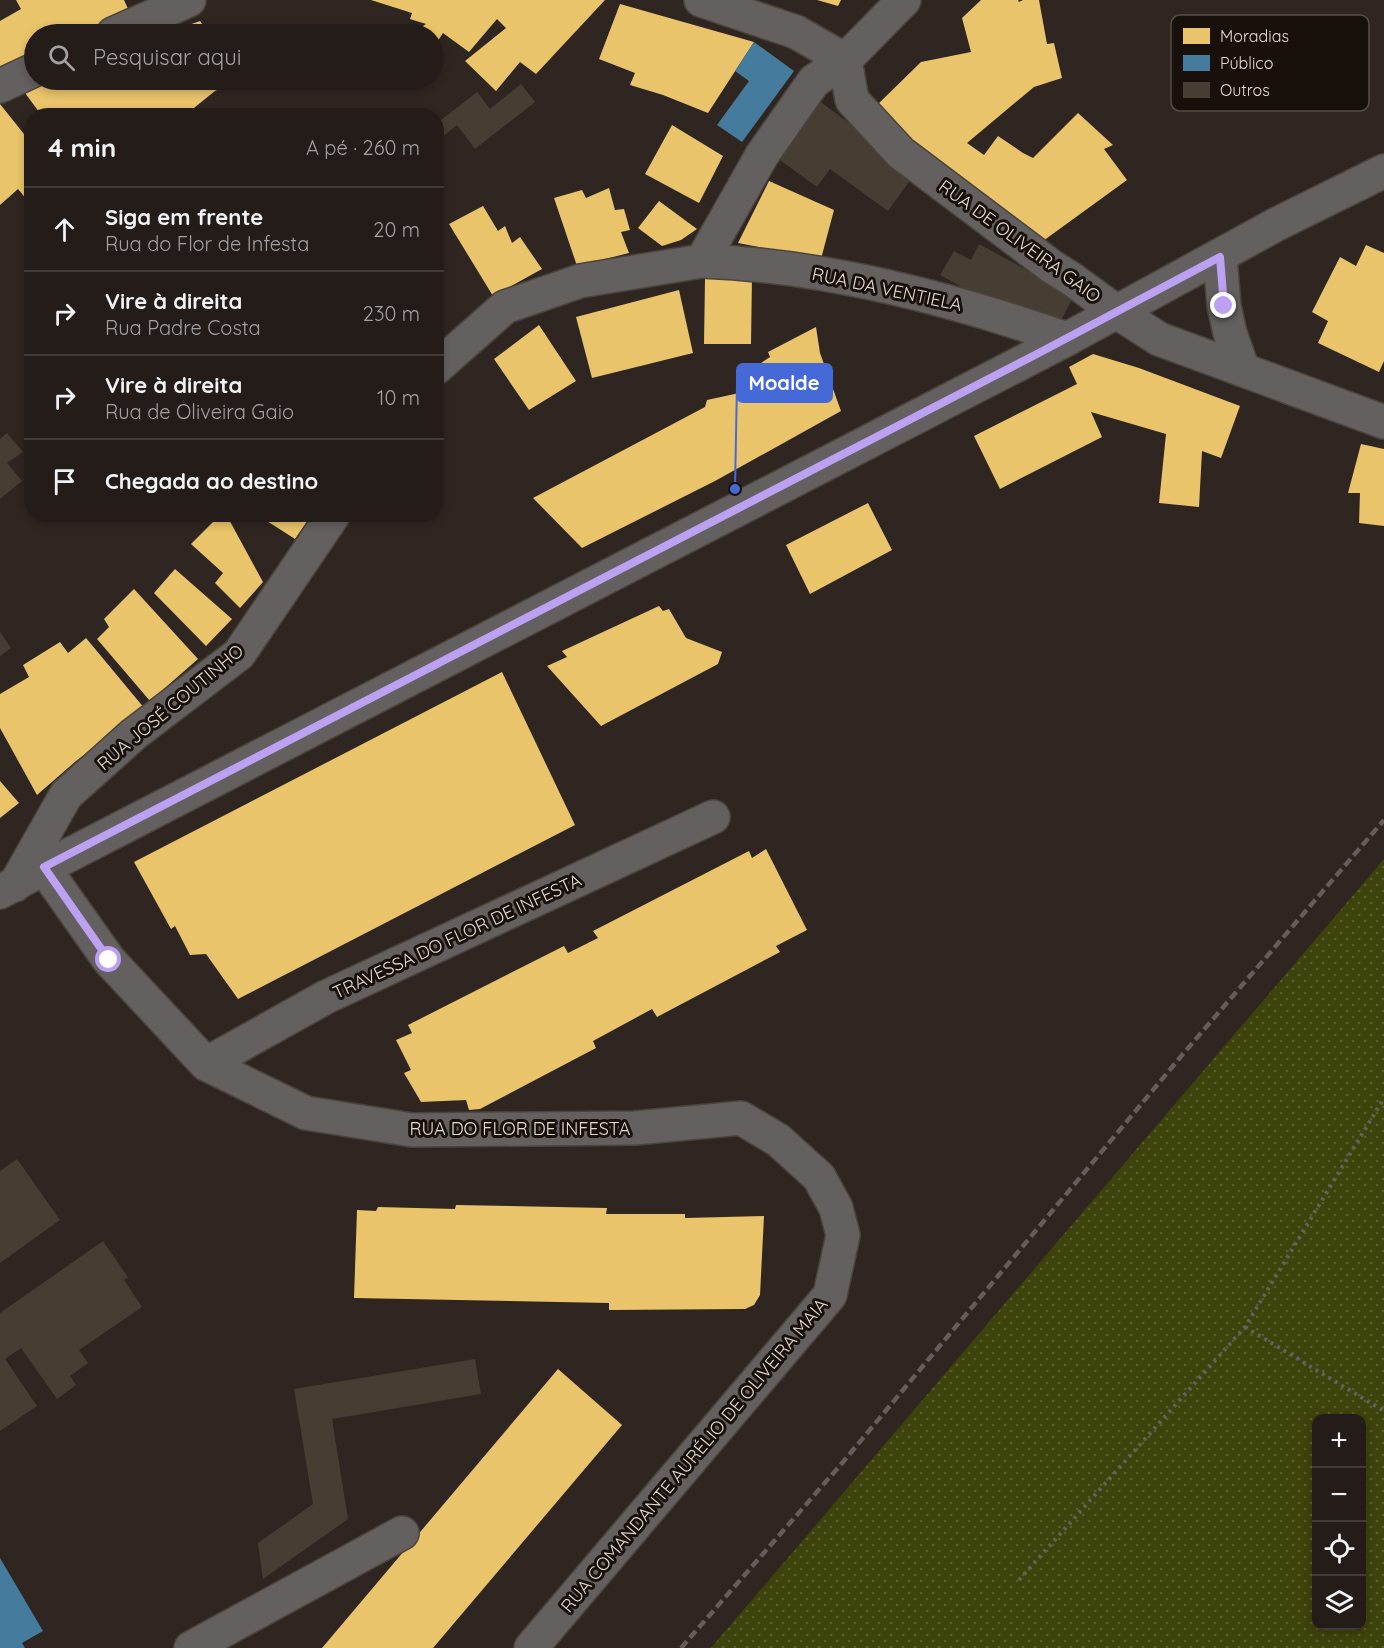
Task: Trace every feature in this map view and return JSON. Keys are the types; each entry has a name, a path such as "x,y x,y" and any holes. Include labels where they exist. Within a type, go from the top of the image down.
{"street":[{"path":"135,24 189,0"},
{"path":"701,0 796,32 845,60"},
{"path":"444,361 505,307 580,281 702,261 762,154 814,81 845,60 904,0"},
{"name":"RUA DE OLIVEIRA GAIO","path":"845,60 852,99 901,153 1051,266 1117,312 1159,339 1384,422"},
{"path":"0,86 24,75"},
{"path":"7,889 44,867 1067,339 1277,224 1384,171"},
{"path":"1220,257 1224,306 1230,333 1243,370"},
{"name":"RUA DA VENTIELA","path":"702,261 742,263 887,285 1006,317 1067,339"},
{"name":"RUA JOSÉ COUTINHO","path":"7,889 66,795 134,734 239,654 329,522"},
{"name":"TRAVESSA DO FLOR DE INFESTA","path":"206,1064 326,997 713,817"},
{"name":"RUA DO FLOR DE INFESTA","path":"44,867 109,960 206,1064 306,1113 412,1130 635,1128 741,1118"},
{"name":"RUA COMANDANTE AURÉLIO DE OLIVEIRA MAIA","path":"531,1648 830,1295 843,1235 836,1208 819,1177 778,1140 741,1118"},
{"path":"191,1648 402,1533"}],"path":[{"path":"1019,1580 1245,1327 1384,1098"},
{"path":"1245,1327 1384,1410"}],"green space":[{"path":"1384,859 1384,1648 711,1648"}],"building: Moradias":[{"path":"16,0 124,0 129,11 98,24 24,24 24,56 0,67 0,21 21,9"},
{"path":"371,0 605,0 536,74 520,62 496,91 465,61 506,28 497,19 469,52 444,34 444,24 426,24 410,19 412,13"},
{"path":"817,0 841,0 838,6"},
{"path":"981,0 1018,0 1019,2 1039,0 1047,44 1054,43 1062,78 1034,87 967,143 984,155 998,136 1033,158 1078,113 1113,145 1104,149 1127,180 1043,241 937,169 876,106 921,62 971,52 962,18"},
{"path":"620,4 754,42 708,113 630,85 635,73 599,59"},
{"path":"32,90 217,90 194,108 36,108 25,93"},
{"path":"0,104 24,134 24,196 18,189 0,205"},
{"path":"672,125 723,156 699,203 645,174"},
{"path":"769,181 834,210 821,259 738,243"},
{"path":"609,188 615,210 624,209 630,230 621,232 629,253 577,266 554,198 582,190 586,198"},
{"path":"659,201 697,229 681,240 662,246 638,228"},
{"path":"483,206 498,231 505,226 512,243 520,237 542,269 493,296 449,224"},
{"path":"1366,245 1384,253 1384,361 1379,372 1318,343 1328,321 1312,312 1340,257 1356,266"},
{"path":"752,276 751,344 704,344 705,278"},
{"path":"679,290 693,353 592,378 576,317"},
{"path":"539,325 576,381 529,410 494,359"},
{"path":"816,327 820,353 841,411 715,481 582,548 533,498 705,407 707,400 753,390 752,369 770,357 768,352"},
{"path":"1093,354 1139,368 1240,406 1221,458 1202,451 1199,507 1159,503 1166,434 1091,412 1102,437 1000,489 974,436 1077,384 1069,367"},
{"path":"1361,444 1384,449 1384,526 1359,523 1360,493 1348,493"},
{"path":"868,503 892,550 810,594 786,545"},
{"path":"213,522 230,522 263,582 240,608 215,583 223,573 191,544"},
{"path":"268,522 307,522 295,539"},
{"path":"175,569 232,619 206,646 154,593"},
{"path":"134,589 198,659 150,701 97,639 109,627 104,619"},
{"path":"659,606 663,611 669,609 686,638 722,652 718,664 601,726 547,666 567,657 562,651"},
{"path":"86,638 145,709 76,761 37,795 0,728 0,694 29,677 23,665 60,642 68,653"},
{"path":"502,672 575,825 238,999 206,954 190,955 175,926 171,929 134,862"},
{"path":"0,781 19,803 0,818"},
{"path":"766,849 807,930 776,946 780,952 657,1017 652,1009 593,1041 596,1048 480,1109 469,1110 466,1100 421,1102 404,1073 411,1070 396,1040 412,1033 408,1025 564,946 568,953 598,938 593,931 749,851 752,858"},
{"path":"456,1205 607,1208 606,1214 685,1214 685,1218 764,1216 760,1295 754,1305 745,1309 609,1310 609,1303 354,1298 357,1210 376,1211 378,1207 455,1209"},
{"path":"558,1369 622,1425 433,1648 322,1648"}],"building: Público":[{"path":"754,42 794,71 742,142 717,125 749,81 735,71"},
{"path":"0,1558 43,1631 22,1643 25,1648 0,1648"}],"building: Outros":[{"path":"521,84 535,102 475,149 457,125 444,136 444,118 477,92 490,109"},
{"path":"815,98 916,172 888,211 830,169 817,187 773,155"},
{"path":"979,244 1074,296 1052,337 940,275 954,251 971,260"},
{"path":"7,433 23,452 7,463 22,481 0,499 0,439"},
{"path":"0,632 11,648 0,656"},
{"path":"17,1159 60,1220 0,1263 0,1171"},
{"path":"103,1241 128,1277 124,1280 142,1307 79,1350 88,1363 70,1376 76,1385 57,1399 21,1348 5,1359 37,1406 0,1431 0,1313"},
{"path":"475,1359 481,1394 332,1419 348,1519 263,1579 258,1543 313,1504 294,1389"}],"railway":[{"path":"681,1648 843,1462 1183,1054 1384,820"}],"place":[{"name":"Moalde","path":"735,489"}],"route":[{"path":"109,960 44,867 1035,355 1220,257 1224,306"}]}
